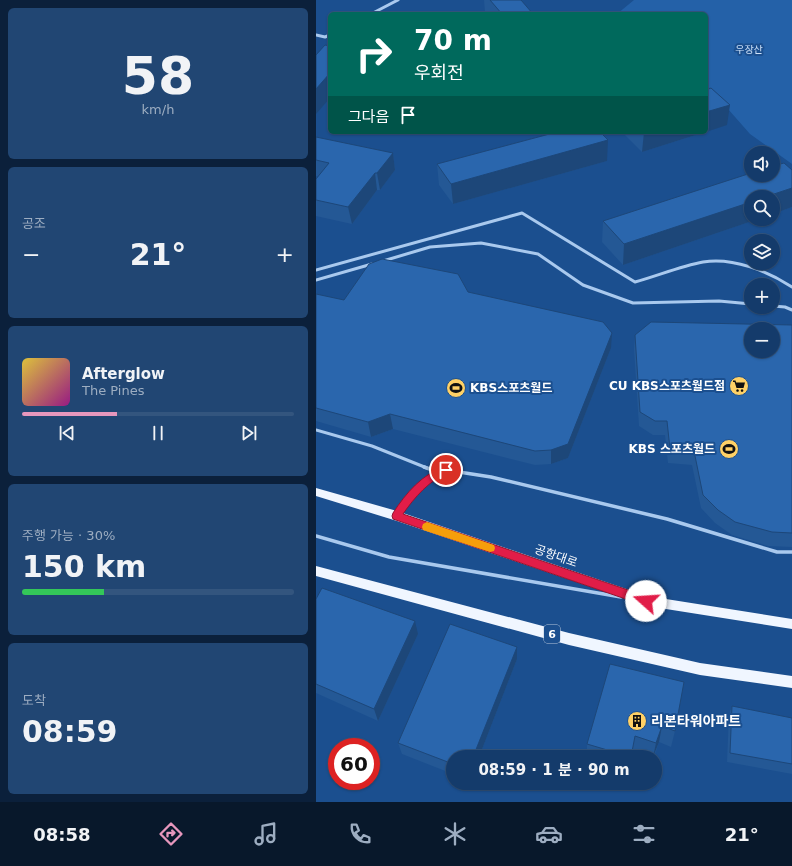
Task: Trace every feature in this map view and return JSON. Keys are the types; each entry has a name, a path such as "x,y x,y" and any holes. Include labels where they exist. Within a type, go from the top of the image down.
{"main road":[{"name":"공항대로","path":"316,492 397,516 646,601 792,624"},
{"name":"6","path":"316,571 569,639 700,669 792,682"}],"street":[{"path":"374,12 398,0"},
{"path":"316,35 325,37 328,35"}],"lane":[{"path":"316,270 522,213 636,282 703,262 734,262 779,279 792,287"},
{"path":"316,280 430,247 481,243 538,254 583,285 633,303 719,301 744,303"},
{"path":"780,307 792,310"},
{"path":"316,430 372,446 438,472"},
{"path":"397,516 410,496 438,472 446,470 491,477 667,519 777,552 792,552"},
{"path":"316,536 389,557 646,601"}],"green space":[{"name":"우장산","path":"634,0 792,0 792,164 780,155 780,146 767,146 750,134 708,86 708,12 619,12"}],"building":[{"path":"490,0 521,0 531,12 500,12"},
{"path":"325,45 328,46 328,75 316,89 316,55"},
{"path":"711,88 730,105 708,111 708,89"},
{"path":"550,134 602,134 608,140 451,184 437,164"},
{"path":"316,137 393,153 348,207 316,200 316,179 329,163 316,160"},
{"path":"784,163 792,170 792,188 780,192 780,190 744,190 744,204 624,244 603,221 744,175 744,182 780,182 780,164"},
{"name":"KBS스포츠월드","path":"382,259 458,274 468,292 603,322 612,333 568,444 551,450 535,451 390,414 368,422 316,408 316,294 344,300 369,264"},
{"name":"KBS 스포츠월드","path":"651,322 744,324 744,358 780,358 780,325 792,325 792,533 772,532 735,522 718,510 703,495 694,451 670,449 667,421 655,421 640,412 635,335"},
{"path":"322,588 415,621 374,709 316,684 316,599"},
{"path":"450,624 517,647 476,750 446,750 446,761 398,743"},
{"name":"리본타워아파트","path":"610,664 684,682 675,731 662,726 656,743 635,736 632,750 607,750 587,744"},
{"path":"732,706 792,718 792,764 730,753"}],"slow traffic":[{"path":"427,527 490,548"}],"place":[{"name":"CU KBS스포츠월드점","path":"739,386"},
{"name":"KBS스포츠월드","path":"456,388"},
{"name":"KBS 스포츠월드","path":"729,449"},
{"name":"리본타워아파트","path":"637,721"}],"route":[{"path":"446,470 438,472 410,496 397,516 646,601"}]}
